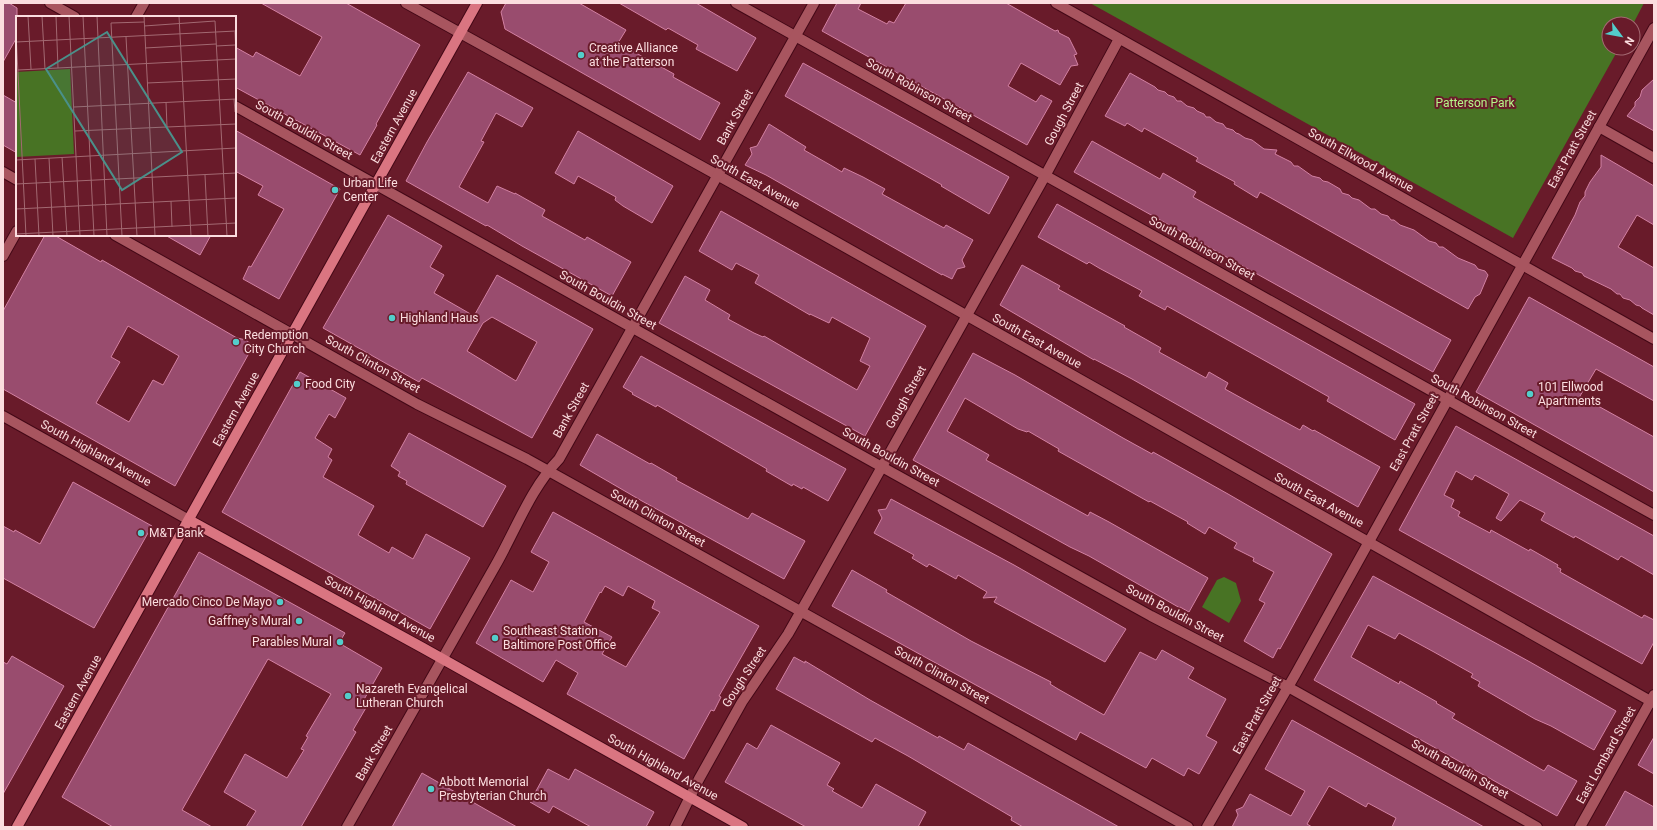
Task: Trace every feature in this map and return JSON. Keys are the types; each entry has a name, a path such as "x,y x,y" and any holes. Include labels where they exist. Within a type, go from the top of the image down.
{"main road":[{"name":"Eastern Avenue","path":"17,827 477,3"},
{"name":"South Highland Avenue","path":"189,520 743,827"}],"street":[{"path":"50,3 73,16"},
{"path":"137,16 144,3"},
{"name":"South East Avenue","path":"406,3 717,175 1368,542 1653,700"},
{"name":"South Robinson Street","path":"736,3 1654,515"},
{"name":"Bank Street","path":"347,827 547,471 559,459 814,3"},
{"name":"South Ellwood Avenue","path":"1056,3 1654,339"},
{"name":"East Pratt Street","path":"1207,827 1288,687 1654,28"},
{"name":"Gough Street","path":"675,827 742,702 788,634 1045,176 1119,39"},
{"name":"South Bouldin Street","path":"236,107 1151,616 1288,687 1537,827"},
{"path":"1599,127 1654,158"},
{"path":"3,172 16,179"},
{"path":"3,256 16,233"},
{"name":"South Clinton Street","path":"117,236 417,404 527,460 1188,827"},
{"name":"South Highland Avenue","path":"3,416 189,520"},
{"name":"East Lombard Street","path":"1580,827 1653,700"}],"green space":[{"name":"Patterson Park","path":"1090,3 1644,3 1637,16 1601,16 1601,56 1615,56 1513,238"},
{"path":"1224,577 1236,583 1241,601 1229,623 1202,607 1217,580"}],"building":[{"path":"3,3 9,3 17,8 16,39 3,62"},
{"path":"261,3 346,3 420,45 360,155 236,88 236,48 253,57 256,52 300,76 322,37"},
{"path":"506,3 579,3 626,30 618,43 674,74 673,77 720,103 700,140 505,29 501,12"},
{"path":"619,3 696,3 756,38 737,71 696,49 698,45 668,28 666,30"},
{"path":"837,3 861,3 858,9 887,24 889,21 894,23 906,3 1006,3 1055,31 1058,30 1059,33 1069,38 1077,54 1074,55 1078,65 1071,66 1060,85 1021,63 1008,86 1036,102 1041,95 1052,101 1027,145 822,31"},
{"path":"803,63 1009,177 989,214 941,186 942,185 785,96"},
{"path":"468,72 533,108 522,127 496,113 481,141 484,142 459,187 488,203 497,186 515,193 545,210 542,216 585,240 587,237 631,262 612,296 406,181"},
{"path":"1130,73 1158,90 1174,97 1177,101 1181,101 1187,106 1194,108 1206,117 1210,117 1216,122 1223,124 1226,128 1252,140 1264,149 1277,150 1275,154 1291,162 1294,166 1298,166 1312,176 1328,182 1340,189 1342,193 1359,200 1381,214 1388,216 1391,220 1394,220 1400,225 1414,230 1429,241 1436,243 1439,247 1443,247 1458,258 1475,265 1478,269 1485,271 1488,275 1480,294 1475,297 1468,309 1264,194 1260,192 1257,198 1234,184 1235,182 1196,161 1198,158 1144,128 1142,132 1127,123 1125,126 1105,116"},
{"path":"1654,79 1654,131 1627,116 1635,106 1635,102 1640,97 1642,90"},
{"path":"3,95 16,102 16,152 3,145"},
{"path":"769,124 806,147 804,150 842,172 844,168 863,177 885,189 882,194 944,228 946,225 973,240 962,260 965,267 957,269 952,279 942,275 766,175 745,165 752,154 750,148 757,146"},
{"path":"236,131 340,189 279,299 243,279 249,266 251,267 284,209 258,195 263,186 236,172"},
{"path":"578,131 673,186 652,223 623,206 615,200 616,197 578,176 574,184 555,173"},
{"path":"1092,141 1160,179 1163,173 1196,192 1193,197 1451,340 1433,372 1074,172"},
{"path":"1601,155 1654,186 1654,225 1637,215 1618,247 1654,268 1654,315 1630,300 1623,298 1620,294 1617,294 1611,289 1552,258 1575,215 1580,202 1585,196 1585,192 1590,182 1601,167"},
{"path":"1057,204 1415,404 1395,440 1327,401 1329,397 1278,368 1167,306 1165,310 1139,296 1142,291 1089,262 1087,264 1038,237"},
{"path":"721,211 926,326 865,436 659,323 685,276 710,290 705,300 730,315 728,319 754,333 763,337 764,336 857,390 870,366 860,361 870,338 832,317 829,323 810,315 755,283 759,275 736,263 732,270 699,251"},
{"path":"388,215 442,246 430,267 444,275 434,293 474,316 497,275 593,329 532,438 422,378 419,382 323,328","holes":["492,317 537,342 516,381 467,351 483,323"]},
{"path":"44,236 56,236 101,262 102,260 237,338 246,340 253,346 175,486 3,389 3,311","holes":["128,326 179,356 163,385 153,380 129,422 96,403 120,362 111,357"]},
{"path":"167,236 210,236 200,255"},
{"path":"1022,265 1060,286 1058,289 1161,348 1159,352 1206,378 1209,372 1228,383 1225,389 1300,430 1303,425 1313,431 1314,430 1380,467 1358,507 1132,379 1094,360 1000,305"},
{"name":"101 Ellwood Apartments","path":"1529,297 1654,367 1654,401 1596,369 1580,396 1654,437 1654,492 1476,392"},
{"path":"973,353 1015,375 1152,454 1153,452 1332,554 1280,649 1278,648 1273,658 1244,641 1265,603 1259,600 1274,572 1253,561 1254,558 1234,548 1237,543 1209,527 1205,534 1187,523 1188,522 1058,451 1059,449 1028,431 1018,429 965,398 947,431 989,455 986,460 1088,516 1090,512 1109,522 1208,578 1189,612 913,460"},
{"path":"641,356 846,469 828,501 803,487 802,489 793,484 792,486 766,471 767,469 657,405 656,407 632,394 633,393 623,387"},
{"path":"300,372 346,398 335,418 329,414 315,438 332,449 328,457 332,460 323,477 374,506 358,535 389,553 392,547 413,559 426,534 470,558 430,629 222,512"},
{"path":"1456,426 1654,536 1654,575 1621,556 1618,560 1575,536 1574,538 1541,520 1545,513 1520,500 1501,521 1496,518 1509,494 1475,475 1472,480 1456,471 1444,495 1454,500 1451,507 1460,512 1458,516 1490,533 1491,530 1529,551 1530,549 1558,565 1557,567 1561,569 1560,572 1642,618 1644,615 1654,620 1654,642 1642,664 1399,530"},
{"path":"409,433 506,486 483,527 406,484 407,481 398,476 400,472 391,466"},
{"path":"597,434 677,478 676,480 748,519 752,513 805,541 784,579 580,465"},
{"path":"73,482 152,526 94,628 3,578 3,526 14,532 15,530 40,544"},
{"path":"891,499 1014,565 1126,629 1105,662 994,602 997,597 983,598 987,592 958,575 956,579 929,564 927,567 912,558 914,555 874,533 882,518 878,510 886,509"},
{"path":"553,512 759,626 719,696 721,697 714,711 711,710 684,759 567,694 578,673 556,660 543,682 476,643 511,580 533,592 549,562 531,552","holes":["605,586 623,596 628,586 655,601 652,608 660,612 626,667 602,654 612,637 584,622 600,592 601,593"]},
{"path":"199,552 345,633 339,643 382,668 362,703 367,706 353,730 356,732 301,827 246,827 256,811 224,792 245,754 287,778 304,750 301,749 308,737 306,736 331,694 268,659 182,810 212,827 113,827 62,797"},
{"path":"852,570 887,590 886,592 971,641 1051,682 1050,684 1058,689 1104,715 1140,652 1156,660 1162,650 1194,668 1188,678 1226,699 1206,736 1217,742 1199,774 1188,768 1184,776 1152,758 1146,768 1080,732 1076,740 832,606"},
{"path":"1373,576 1616,711 1594,750 1551,726 1535,719 1478,686 1480,682 1471,677 1473,674 1434,652 1399,633 1395,639 1368,625 1351,657 1399,684 1400,681 1437,702 1436,703 1455,714 1452,718 1544,771 1548,765 1577,781 1557,816 1314,680"},
{"path":"12,656 64,686 3,794 3,662 7,664"},
{"path":"794,657 805,663 805,661 938,738 939,736 964,750 968,743 1119,827 1023,827 1011,820 1012,817 908,756 875,738 872,742 776,689"},
{"path":"1292,720 1484,827 1392,827 1396,818 1368,803 1366,807 1329,786 1307,824 1312,827 1232,827 1238,815 1236,810 1243,807 1250,794 1291,816 1305,791 1265,769"},
{"path":"771,725 840,763 827,785 834,789 832,791 862,808 876,784 926,812 918,827 806,827 725,782 747,743 757,749"},
{"path":"1654,737 1654,774 1638,765"},
{"path":"548,769 569,780 575,769 654,812 646,827 591,827 553,806 549,813 530,802"},
{"name":"Abbott Memorial Presbyterian Church","path":"422,773 490,812 517,827 392,827"},
{"path":"1625,791 1654,807 1654,827 1605,827"}],"place":[{"name":"Creative Alliance at the Patterson","path":"581,55"},
{"name":"Urban Life Center","path":"335,190"},
{"name":"Highland Haus","path":"392,318"},
{"name":"Redemption City Church","path":"236,342"},
{"name":"Food City","path":"297,384"},
{"name":"101 Ellwood Apartments","path":"1530,394"},
{"name":"M&T Bank","path":"141,533"},
{"name":"Mercado Cinco De Mayo","path":"280,602"},
{"name":"Gaffney's Mural","path":"299,621"},
{"name":"Southeast Station Baltimore Post Office","path":"495,638"},
{"name":"Parables Mural","path":"340,642"},
{"name":"Nazareth Evangelical Lutheran Church","path":"348,696"},
{"name":"Abbott Memorial Presbyterian Church","path":"431,789"}]}
